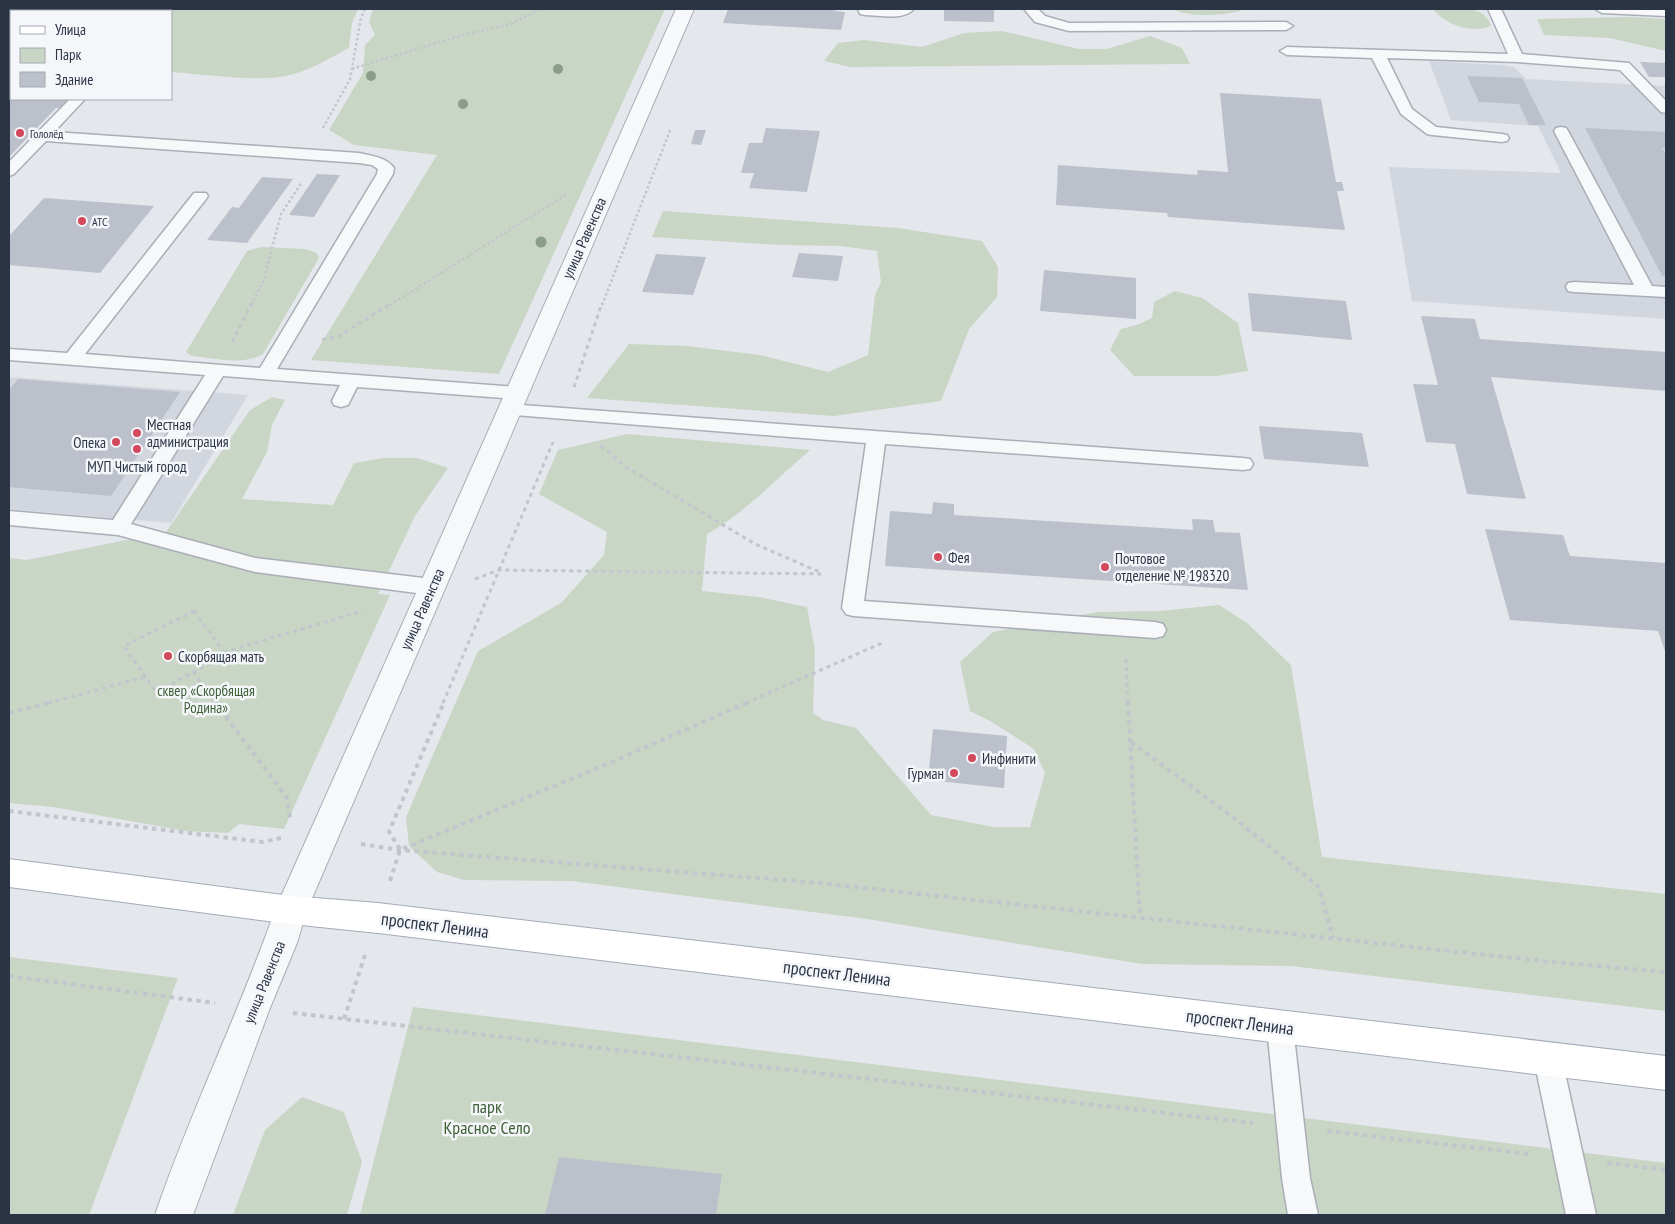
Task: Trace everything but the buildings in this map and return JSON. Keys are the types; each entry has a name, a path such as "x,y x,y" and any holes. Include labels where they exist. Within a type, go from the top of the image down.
{"main road":[{"name":"проспект Ленина","path":"9,873 291,910 378,918 1666,1073"}],"street":[{"name":"улица Равенства","path":"174,1215 253,1008 280,943 291,910 685,9"}],"lane":[{"path":"865,9 865,11 900,12 907,9"},
{"path":"1031,9 1040,20 1068,27 1286,26"},
{"path":"1282,9 1286,26 1288,58 1377,53 1517,58 1624,66 1666,109"},
{"path":"1495,9 1517,58"},
{"path":"1602,9 1666,12"},
{"path":"1377,53 1406,111 1432,131 1502,138"},
{"path":"9,171 77,100"},
{"path":"1561,131 1646,291"},
{"path":"41,136 372,160 386,168 385,174 266,374"},
{"path":"72,359 200,196"},
{"path":"1574,287 1666,292"},
{"path":"9,354 352,381 512,402 564,414 1243,464"},
{"path":"118,528 218,370"},
{"path":"341,401 352,381"},
{"path":"876,437 853,608 1155,630"},
{"path":"9,518 118,528 255,565 430,592"},
{"path":"1280,1027 1290,1127 1303,1215"},
{"path":"1548,1059 1581,1215"}],"path":[{"path":"218,370 263,282 281,214 309,172 317,155 319,136 350,78 361,18 365,9"},
{"path":"352,69 456,37 510,24 542,9"},
{"path":"400,850 389,832 564,414 609,283 672,126"},
{"path":"280,350 339,336 551,203 615,166"},
{"path":"564,414 626,467 755,544 824,574"},
{"path":"430,592 499,570 857,574"},
{"path":"224,652 366,610"},
{"path":"194,611 226,655 193,672 156,692 124,646 194,611"},
{"path":"1124,628 1140,918"},
{"path":"400,850 606,764 882,643"},
{"path":"193,672 287,798 291,824"},
{"path":"9,713 145,677"},
{"path":"1131,742 1234,818 1319,888 1332,938"},
{"path":"9,811 263,842 292,835 400,850 808,882 1666,972"},
{"path":"9,976 253,1008 1666,1170"}],"shaded area":[{"path":"1429,61 1514,67 1526,79 1666,86 1666,319 1412,301 1389,167 1561,173 1538,126 1451,120"},
{"path":"9,377 248,395 171,523 9,509"}],"green space":[{"path":"1466,8 1474,10 1487,18 1491,26 1475,29 1452,24 1438,15 1433,9"},
{"path":"358,9 352,23 349,48 298,73 264,78 172,72 172,10 65,10"},
{"path":"373,9 665,9 499,374 311,360 437,155 354,145 329,130 363,73 365,45 375,35 369,22"},
{"path":"1173,9 1245,9 1229,13 1199,15"},
{"path":"1630,17 1666,19 1666,51 1610,38 1544,35 1537,19"},
{"path":"1002,31 1079,49 1107,49 1150,36 1182,48 1190,64 850,67 824,61 838,43 864,40 922,47 964,33"},
{"path":"663,211 898,228 982,241 998,267 997,297 969,329 941,401 834,416 587,398 629,344 687,346 760,355 828,372 868,355 875,295 881,282 877,251 841,246 781,245 652,237"},
{"path":"261,247 305,249 317,253 319,258 263,354 246,360 228,360 192,356 186,352 247,251"},
{"path":"1175,291 1202,298 1238,323 1248,371 1216,376 1134,376 1110,350 1121,329 1137,325 1152,318 1154,302"},
{"name":"сквер «Скорбящая Родина»","path":"272,397 285,400 272,425 267,452 242,499 333,505 354,463 384,458 417,458 448,468 415,516 378,594 390,595 284,829 239,824 228,833 185,831 53,807 9,803 9,558 27,560 166,532 250,410"},
{"path":"627,434 810,450 748,506 707,534 702,591 759,597 807,607 815,650 813,713 823,720 856,728 931,815 994,827 1030,827 1045,773 1034,749 992,722 970,711 960,662 993,632 1098,612 1160,611 1219,605 1247,623 1291,665 1322,857 1666,894 1666,1011 1291,966 1142,964 867,919 571,881 464,880 437,872 409,846 406,817 478,651 561,603 604,555 607,532 539,494 558,450"},
{"path":"9,957 178,978 89,1215 9,1215"},
{"name":"парк Красное Село","path":"413,1007 1666,1163 1666,1215 360,1215"},
{"path":"302,1097 344,1112 362,1162 347,1215 233,1215 265,1130"}],"place":[{"name":"Гололёд","path":"20,133"},
{"name":"АТС","path":"82,221"},
{"name":"Местная администрация","path":"137,433"},
{"name":"Опека","path":"116,442"},
{"name":"МУП Чистый город","path":"137,449"},
{"name":"Фея","path":"938,557"},
{"name":"Почтовое отделение № 198320","path":"1105,567"},
{"name":"Скорбящая мать","path":"168,656"},
{"name":"Инфинити","path":"972,758"},
{"name":"Гурман","path":"954,773"}]}
